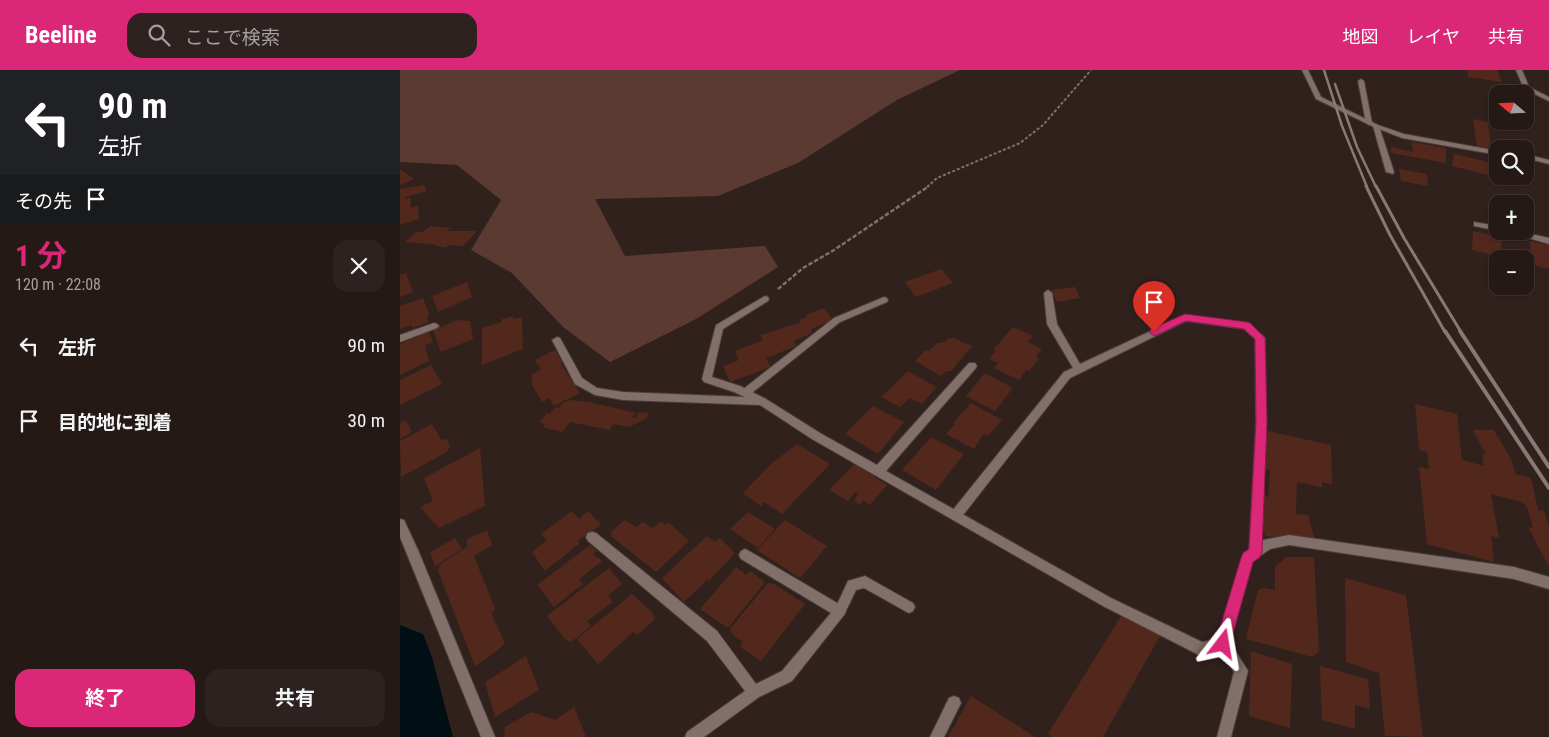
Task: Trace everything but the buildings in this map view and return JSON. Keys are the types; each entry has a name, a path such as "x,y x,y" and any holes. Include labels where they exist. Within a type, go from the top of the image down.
{"street":[{"path":"1305,70 1318,98 1373,125 1402,136 1489,151"},
{"path":"1519,70 1526,88 1549,99"},
{"path":"1361,81 1373,125 1390,172"},
{"path":"1534,158 1549,162"},
{"path":"1477,224 1489,227"},
{"path":"1534,237 1549,241"},
{"path":"1048,293 1052,324 1078,369"},
{"path":"766,299 719,327 707,379 745,393 762,402 816,436 956,514 1107,602 1200,649 1223,644"},
{"path":"745,393 837,320 884,300"},
{"path":"956,514 1067,375 1185,318 1247,326 1260,338 1261,422 1255,552"},
{"path":"400,339 434,326"},
{"path":"557,340 578,381 595,391 624,396 762,402"},
{"path":"879,471 972,366"},
{"path":"400,524 419,564 457,664 488,737"},
{"path":"592,537 712,636 754,692"},
{"path":"1224,737 1240,671 1223,644 1248,558 1268,544 1289,540 1514,573 1549,583"},
{"path":"745,554 840,611"},
{"path":"692,737 754,692 787,676 840,611 852,585 865,582 909,607"},
{"path":"937,737 954,704"}],"path":[{"path":"766,299 803,268 834,250 929,186 937,178 1020,143 1043,125 1092,70"}],"shaded area":[{"path":"400,70 960,70 897,100 798,163 718,196 595,199 625,256 765,246 778,267 696,319 610,362 563,327 512,273 471,250 501,200 457,165 400,162"}],"waterway":[{"path":"400,657 419,737"}],"railway":[{"path":"1324,70 1342,126 1367,187"},
{"path":"1335,84 1357,147 1376,187"},
{"path":"1366,186 1390,235 1445,332"},
{"path":"1376,186 1404,238 1461,332"},
{"path":"1445,331 1549,488"},
{"path":"1460,331 1549,467"}],"route":[{"path":"1154,332 1185,318 1247,326 1260,338 1261,422 1255,552 1248,558 1223,644"}]}
